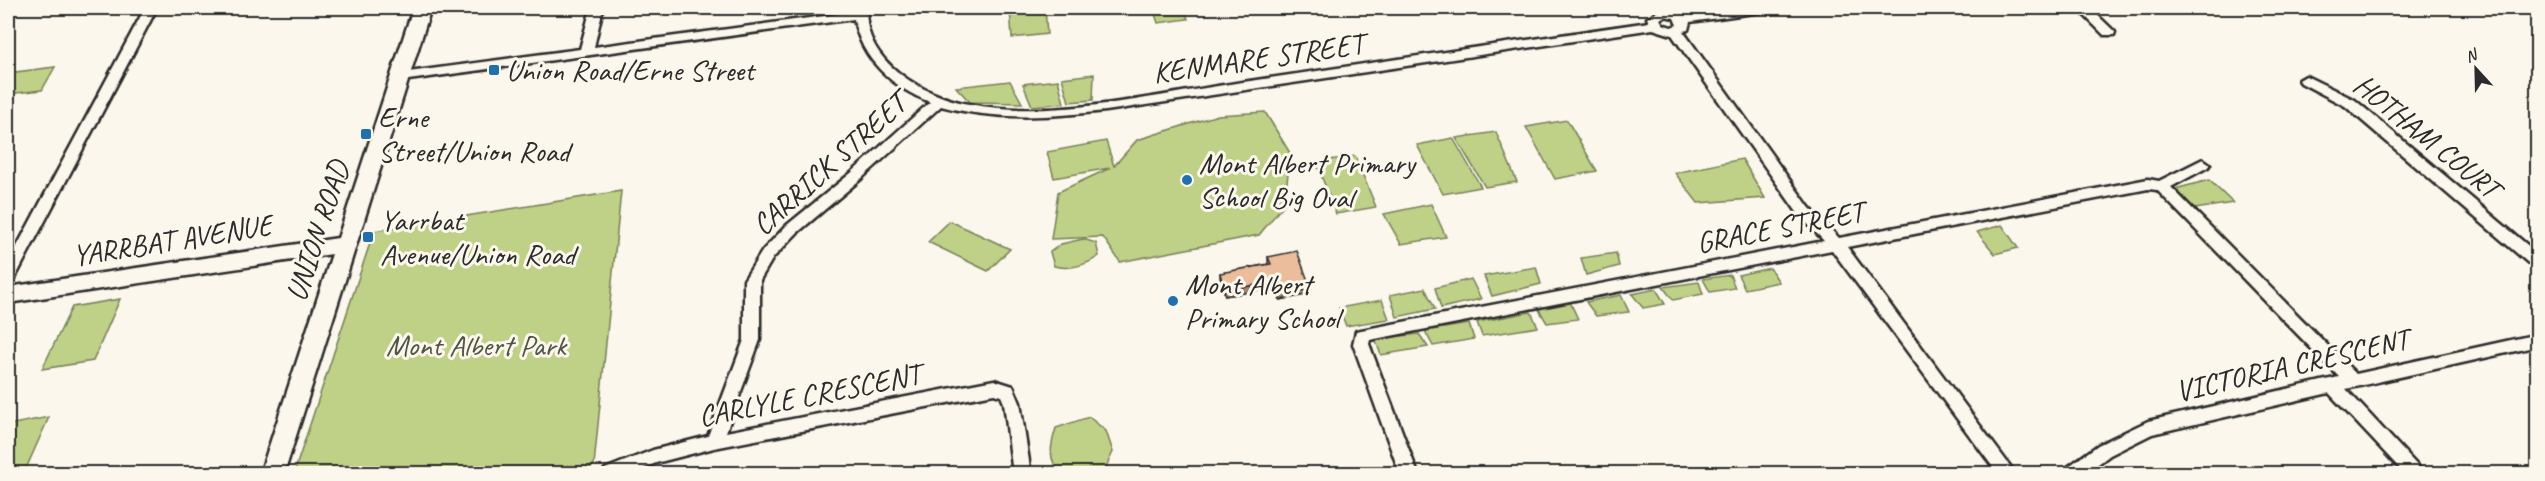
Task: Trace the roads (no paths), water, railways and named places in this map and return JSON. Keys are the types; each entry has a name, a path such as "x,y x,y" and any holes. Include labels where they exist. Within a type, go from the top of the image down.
{"main road":[{"name":"UNION ROAD","path":"272,474 422,8"},
{"name":"YARRBAT AVENUE","path":"8,295 346,244"}],"street":[{"path":"8,276 152,8"},
{"path":"586,52 597,8"},
{"path":"1761,8 1679,25 1664,30 1655,25 1653,18 1661,10 1674,14 1679,25 1804,211 1836,244 2008,474"},
{"path":"2083,8 2109,32"},
{"path":"2529,8 2538,13"},
{"path":"401,77 859,11"},
{"name":"KENMARE STREET","path":"859,11 871,47 891,74 913,89 939,101 1004,114 1038,114 1106,107 1655,25"},
{"name":"HOTHAM COURT","path":"2306,80 2350,102 2538,263"},
{"name":"CARRICK STREET","path":"714,441 738,384 752,340 752,279 768,254 792,229 856,176 939,101"},
{"name":"GRACE STREET","path":"1409,474 1361,344 1362,335 2148,184 2161,186 2203,164"},
{"path":"2161,186 2352,380"},
{"name":"VICTORIA CRESCENT","path":"2070,474 2104,450 2148,428 2352,380 2538,340"},
{"path":"2332,385 2417,474"},
{"name":"CARLYLE CRESCENT","path":"610,474 653,456 714,441 994,387 1007,391 1012,403 1022,474"}],"place":[{"name":"Union Road/Erne Street","path":"494,70"},
{"name":"Erne Street/Union Road","path":"366,134"},
{"name":"Mont Albert Primary School Big Oval","path":"1187,180"},
{"name":"Yarrbat Avenue/Union Road","path":"368,237"},
{"name":"Mont Albert Primary School","path":"1173,301"}],"park label":[{"name":"Mont Albert Park","path":"476,345"}]}
